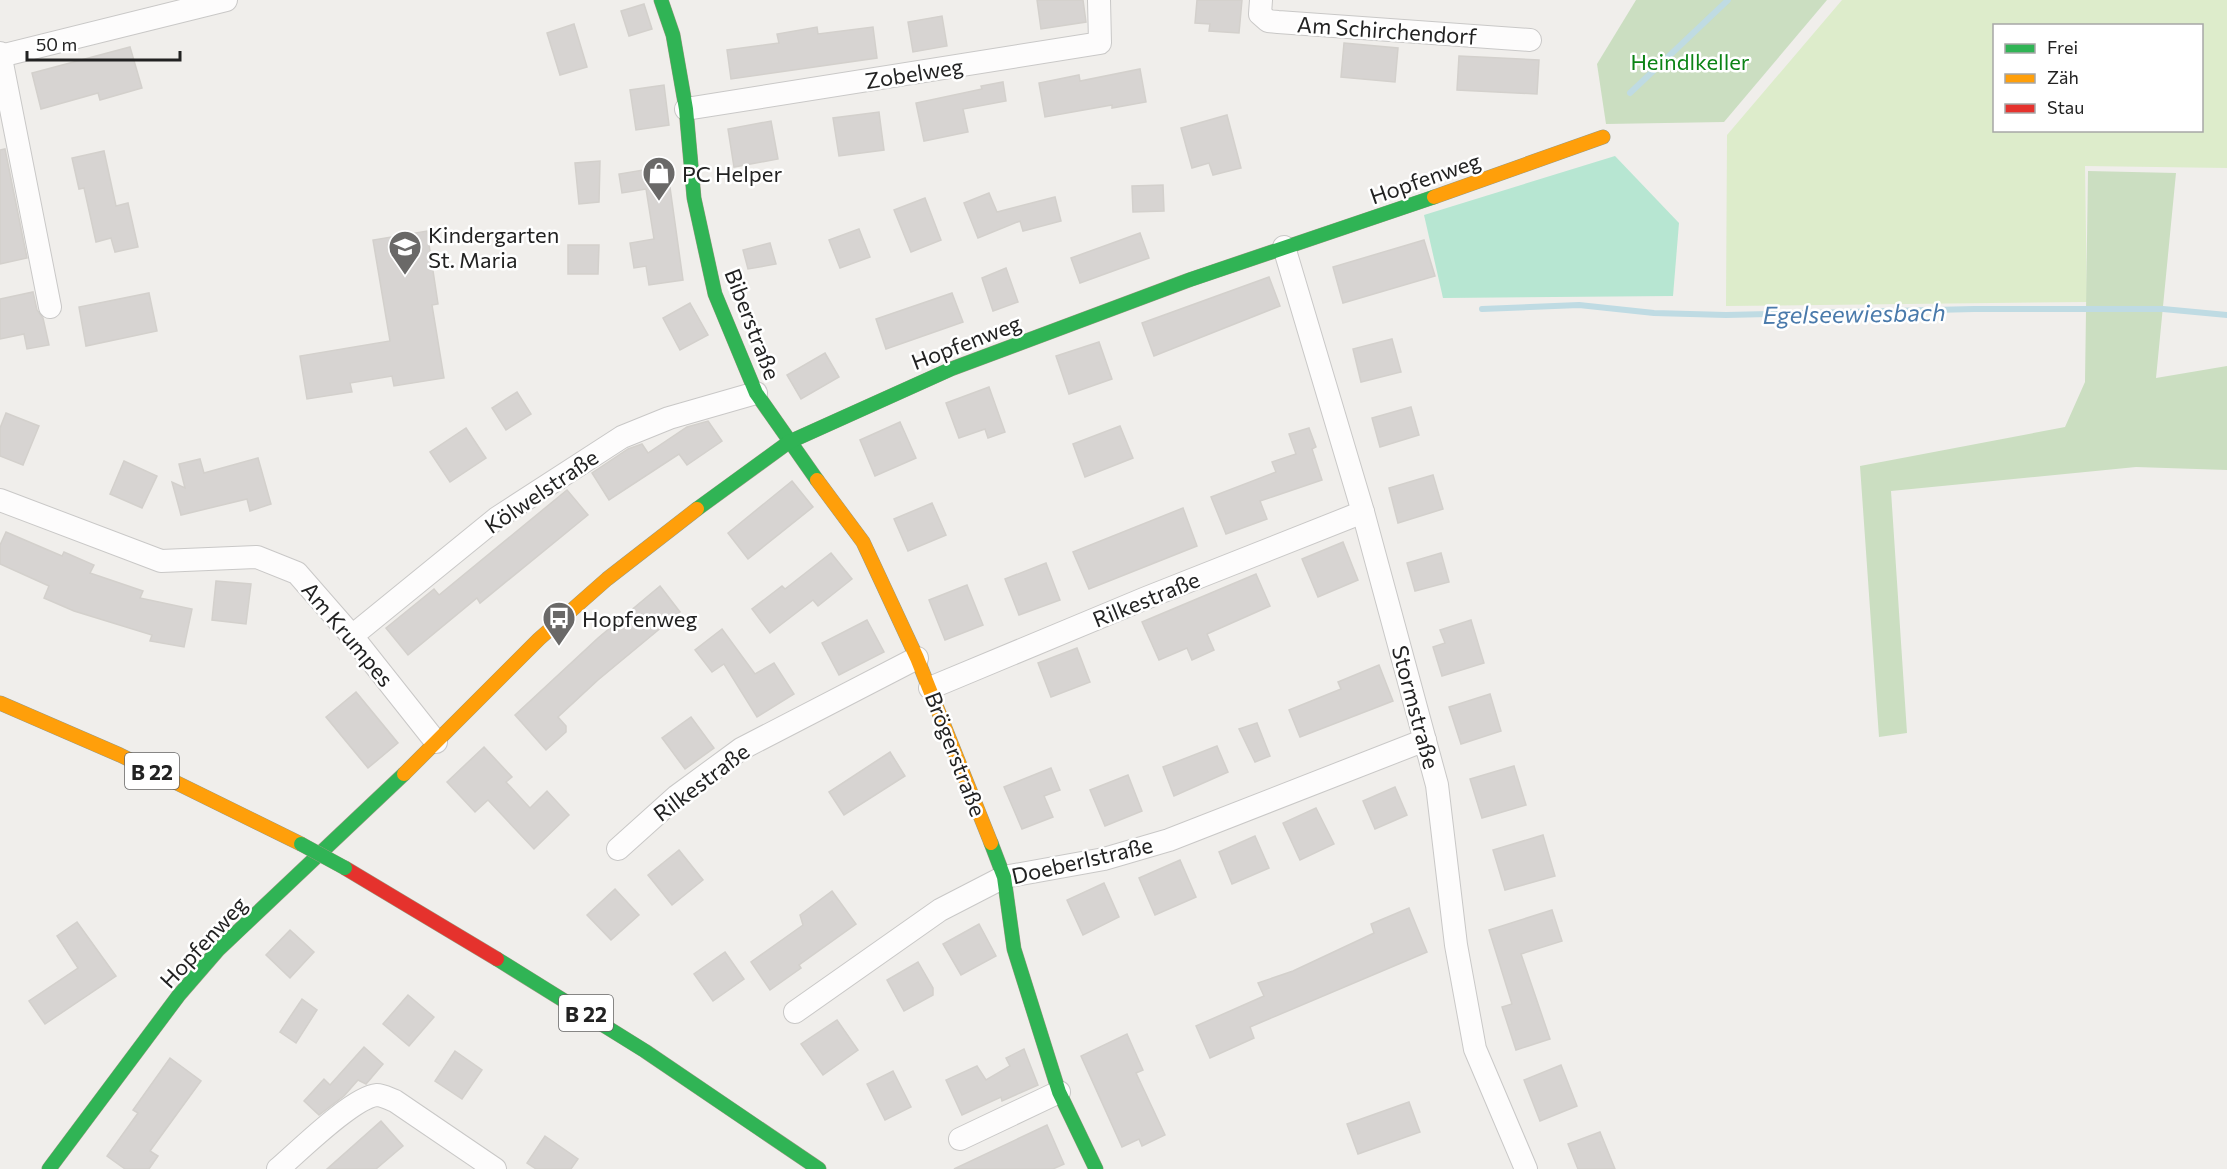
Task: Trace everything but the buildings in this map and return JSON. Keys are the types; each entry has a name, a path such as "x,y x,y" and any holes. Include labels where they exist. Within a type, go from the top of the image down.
{"street":[{"path":"50,307 1,55 226,0"},
{"name":"Biberstraße","path":"661,0 673,35 686,109 694,198 715,294 756,393 789,442"},
{"name":"Zobelweg","path":"686,109 1100,43 1099,0"},
{"name":"Am Schirchendorf","path":"1261,0 1260,14 1268,21 1530,40"},
{"name":"Hopfenweg","path":"50,1169 179,995 218,950 436,742 540,639 607,579 742,474 789,442 951,369 1189,280 1430,199 1603,137"},
{"name":"Stormstraße","path":"1284,247 1363,512 1437,785 1456,945 1475,1049 1526,1169"},
{"name":"Kölwelstraße","path":"352,636 497,518 622,437 669,418 756,393"},
{"name":"Brögerstraße","path":"789,442 863,542 930,688 1005,877 1014,948 1059,1092 1096,1169"},
{"name":"Am Krumpes","path":"0,500 161,561 257,557 297,573 352,636 436,742"},
{"name":"Rilkestraße","path":"930,688 1146,598 1363,512"},
{"name":"Rilkestraße","path":"618,849 677,796 741,749 917,658"},
{"name":"B 22","path":"0,703 120,755 345,868 464,936 575,1005 718,1098 819,1169"},
{"name":"Doeberlstraße","path":"795,1012 940,910 1005,877 1104,859 1169,840 1425,740"},
{"path":"960,1139 1059,1092"},
{"path":"278,1169 348,1109 366,1098 379,1095 395,1101 495,1169"}],"green space":[{"name":"Heindlkeller","path":"1636,0 1827,0 1724,122 1606,124 1597,64"},
{"path":"1842,0 2227,0 2227,168 2085,166 2087,302 1726,306 1727,135"},
{"path":"1615,156 1679,223 1673,296 1443,298 1424,215"},
{"path":"2088,171 2176,173 2156,378 2227,366 2227,470 2136,467 1891,491 1907,733 1879,737 1860,466 2065,427 2085,382"}],"waterway":[{"path":"1630,93 1728,0"},
{"name":"Egelseewiesbach","path":"1482,309 1579,305 1654,313 1726,315 1974,309 2163,309 2227,315"}],"traffic: fast":[{"path":"661,0 673,35 686,109 694,198 715,294 756,393 817,480"},
{"path":"697,509 789,442 951,369 1189,280 1434,197"},
{"path":"49,1169 179,995 218,950 404,774"},
{"path":"991,843 1004,877 1014,949 1059,1092 1096,1169"},
{"path":"301,844 345,868"},
{"path":"497,959 645,1051 819,1169"}],"traffic: slow":[{"path":"1434,197 1603,137"},
{"path":"817,480 863,542 917,658 991,843"},
{"path":"404,774 539,639 607,579 697,509"},
{"path":"0,703 120,755 301,844"}],"traffic: jam":[{"path":"345,868 497,959"}],"place":[{"name":"PC Helper","path":"659,202"},
{"name":"Kindergarten St. Maria","path":"405,276"},
{"name":"Hopfenweg","path":"559,647"}]}
